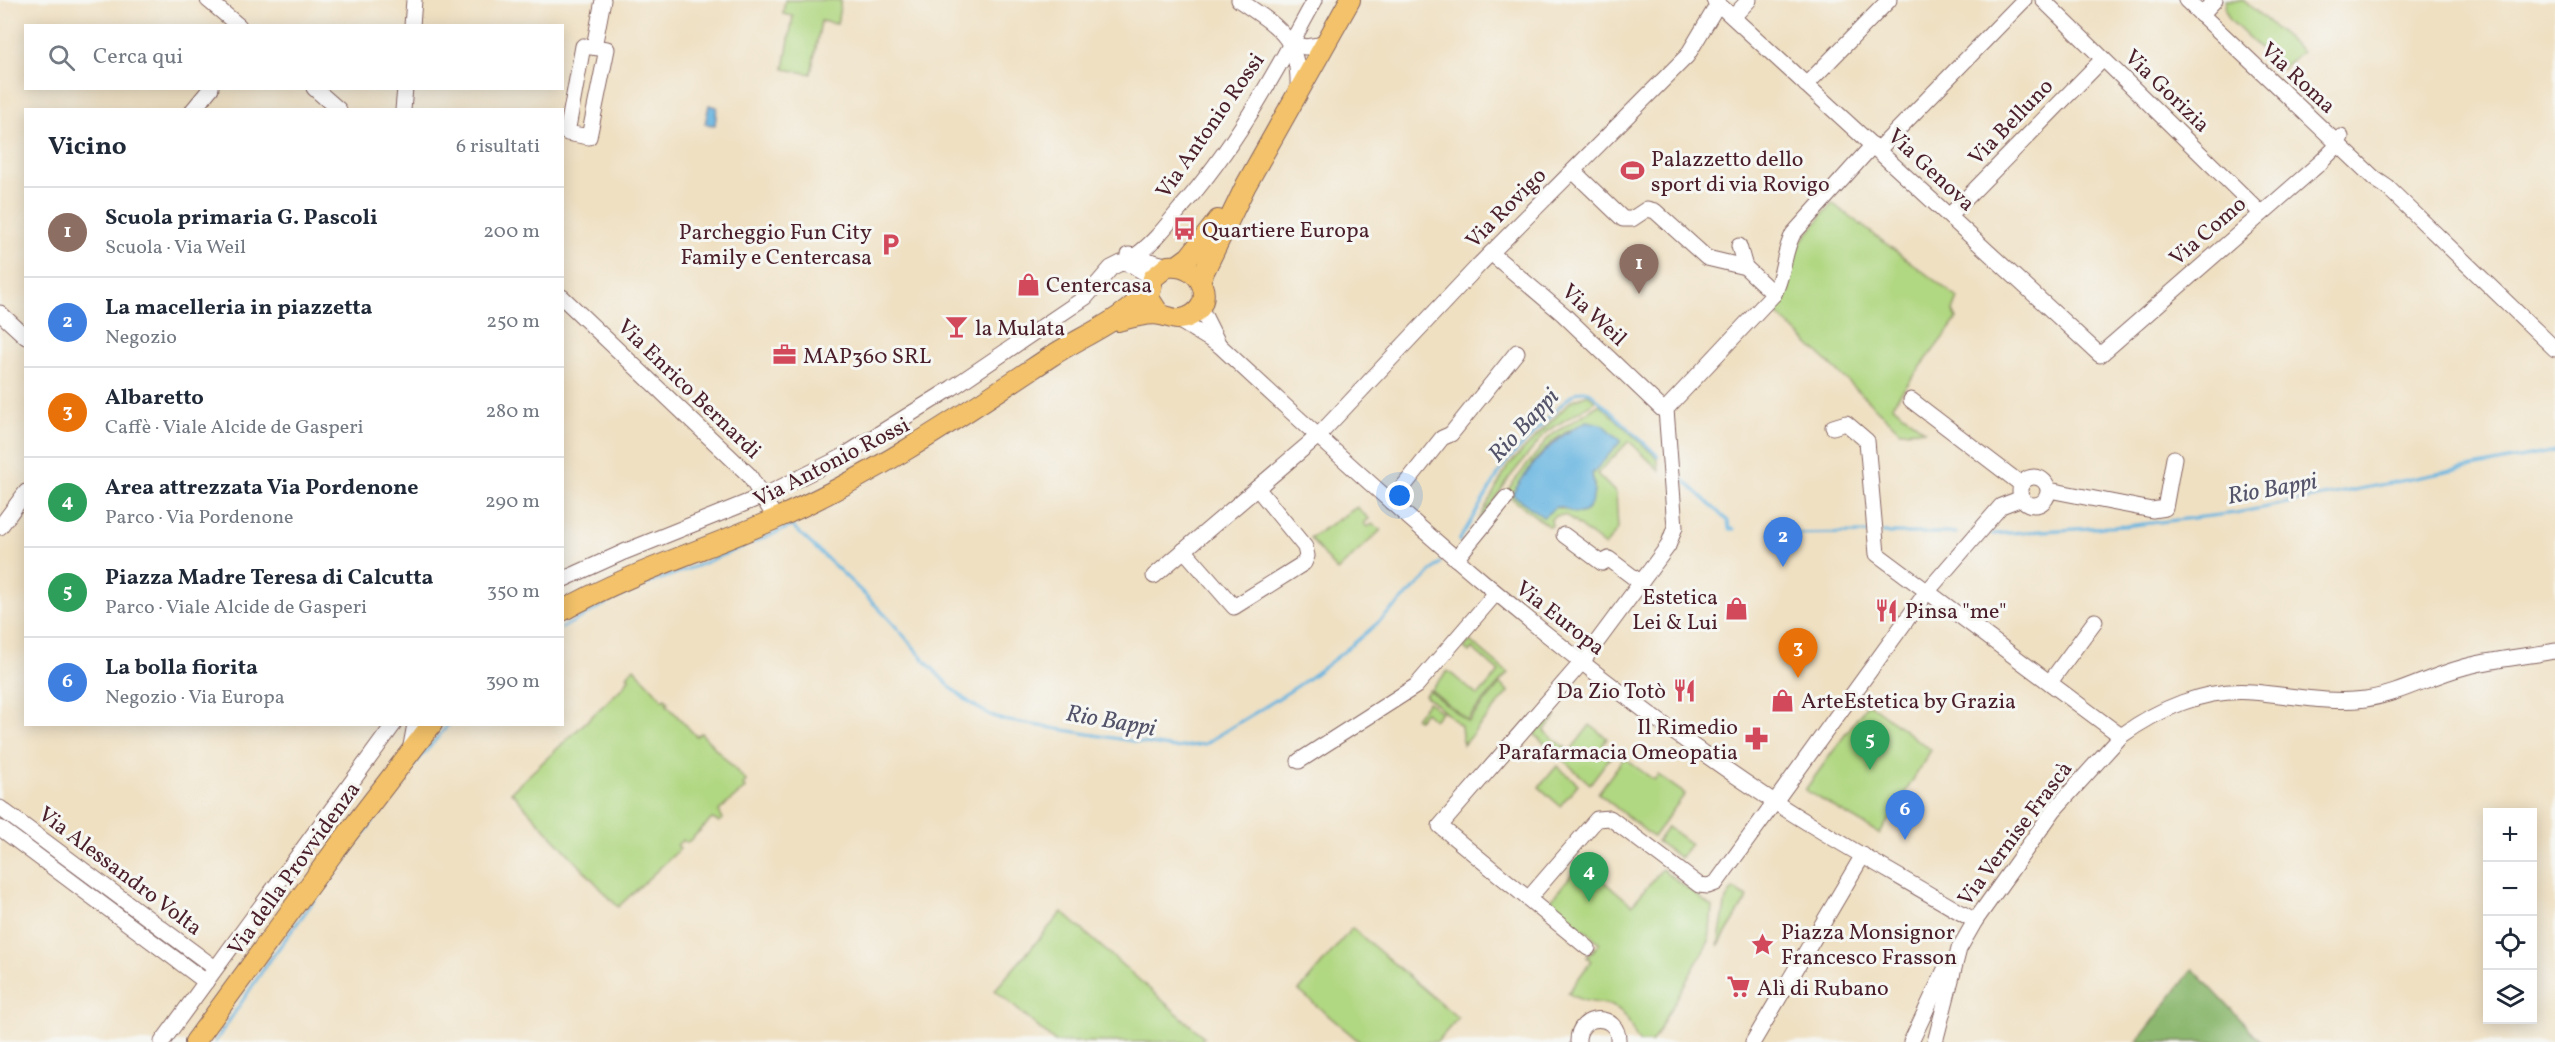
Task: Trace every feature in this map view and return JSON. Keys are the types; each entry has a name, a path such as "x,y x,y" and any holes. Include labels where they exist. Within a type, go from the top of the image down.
{"main road":[{"name":"Via Antonio Rossi","path":"1200,280 1246,185 1350,0"},
{"name":"Via Antonio Rossi","path":"564,610 620,582 776,519 886,464 1082,336 1107,324 1137,305 1162,274 1190,257 1246,185"},
{"name":"Via Antonio Rossi","path":"1107,324 1191,316 1200,307 1203,293 1200,280 1187,267 1162,274"},
{"path":"1162,274 1149,298 1169,317"},
{"name":"Via della Provvidenza","path":"196,1041 430,726"}],"street":[{"path":"412,24 414,0"},
{"path":"594,48 603,0"},
{"path":"1239,0 1282,31 1290,43 1305,47 1326,44"},
{"name":"Via Antonio Rossi","path":"1135,255 1165,227 1208,176 1274,77 1290,43 1315,0"},
{"path":"1733,17 1749,0"},
{"path":"1806,85 1889,0"},
{"path":"1588,948 1440,826 1582,662 1673,537 1675,527 1666,409 1774,294 1779,284 1786,248 1793,234 1875,148 2024,0"},
{"name":"Via Gorizia","path":"2043,0 2261,213"},
{"name":"Via Roma","path":"2186,0 2206,6 2375,179 2384,183 2555,349"},
{"name":"Via Genova","path":"1716,2 2100,355"},
{"name":"Via Rovigo","path":"1154,576 1318,436 1491,253 1687,56 1716,2"},
{"path":"219,3 237,24"},
{"name":"Via Antonio Rossi","path":"1290,43 1298,72 1298,96"},
{"path":"583,46 594,48 607,49 590,137 567,133 583,46"},
{"name":"Via Belluno","path":"1949,216 2103,59"},
{"path":"195,108 209,90"},
{"path":"316,90 337,108"},
{"path":"403,108 405,90"},
{"name":"Via Como","path":"2100,355 2321,162 2339,140"},
{"path":"1573,171 1623,219 1632,219 1647,209 1655,211 1707,258 1745,267 1774,294"},
{"path":"1739,246 1745,267"},
{"name":"Via Antonio Rossi","path":"1095,287 1102,265 1121,253 1135,255 1162,274"},
{"name":"Via Weil","path":"1491,253 1563,314 1662,409 1666,409"},
{"name":"Via Antonio Rossi","path":"564,579 624,552 763,496 889,429 1086,297 1111,268 1121,263 1162,274"},
{"name":"Via Enrico Bernardi","path":"564,299 749,475 776,519"},
{"name":"Via Europa","path":"1200,307 1219,345"},
{"path":"0,313 24,335"},
{"name":"Via Europa","path":"1169,317 1219,345 1450,555 1495,594 1582,662 1774,801 1975,921"},
{"path":"1390,501 1442,438 1451,434 1517,352"},
{"path":"1911,400 2021,491 2027,504 2042,503 2049,490 2152,510 2165,508 2174,458"},
{"path":"1833,427 1846,423 1867,441 1877,554 1926,593 2121,736"},
{"path":"1184,550 1234,607 1304,563 1305,547 1257,488"},
{"path":"1529,898 1597,819 1610,818 1699,885 1708,886 1723,874 1926,593 2001,506 2021,491"},
{"path":"0,527 24,495"},
{"path":"1450,555 1506,498"},
{"path":"1564,535 1602,563 1609,559 1641,583"},
{"path":"1299,761 1416,686 1495,594"},
{"path":"2050,682 2095,621"},
{"name":"Via Vernise Frascà","path":"1911,1042 1950,959 1959,949 1975,921 2054,810 2121,736 2180,703 2221,693 2251,692 2318,700 2365,699 2402,691 2461,668 2555,651"},
{"name":"Via della Provvidenza","path":"162,1042 393,726"},
{"path":"410,751 415,726"},
{"name":"Via Alessandro Volta","path":"0,808 215,968"},
{"name":"Via Alessandro Volta","path":"0,828 206,982"},
{"path":"1753,1042 1863,855"},
{"path":"237,938 259,955"},
{"name":"Via Vernise Frascà","path":"1935,1042 1959,949"},
{"path":"1578,1042 1582,1027 1587,1022 1600,1018 1617,1029 1618,1042"},
{"path":"175,1023 196,1041"}],"green space":[{"path":"785,0 841,0 837,24 821,21 811,74 784,69 793,16 783,14"},
{"path":"2226,0 2243,0 2302,51 2282,69 2230,20 2225,10"},
{"path":"1832,203 1958,298 1953,311 1957,319 1892,405 1924,430 1900,431 1773,310 1787,290 1794,251"},
{"path":"1588,394 1596,401 1547,431 1509,478 1469,538 1508,466 1571,401"},
{"path":"1600,404 1657,458 1659,470 1629,441 1597,474 1616,493 1618,529 1605,546 1565,515 1555,516 1551,519 1552,526 1548,526 1505,493 1550,436","holes":["1569,430 1620,441 1592,474 1593,495 1581,513 1556,507 1531,465 1552,442"]},
{"path":"1357,507 1369,519 1364,523 1367,527 1373,524 1381,530 1337,571 1310,538"},
{"path":"1470,641 1508,673 1467,720 1431,690 1448,671 1478,696 1499,672 1472,648 1469,652 1464,648"},
{"path":"634,668 663,700 665,698 668,702 666,704 696,736 701,733 746,781 743,785 745,788 719,811 723,819 719,822 712,819 687,843 683,840 677,845 680,849 618,907 511,792 624,686 629,678 627,675"},
{"path":"1500,684 1509,692 1463,745 1461,726 1425,695 1429,690 1468,722"},
{"path":"1428,702 1441,712 1434,720 1425,712 1418,720 1415,718"},
{"path":"1868,703 1931,750 1880,834 1805,790"},
{"path":"1553,713 1556,716 1544,731 1570,751 1590,725 1607,738 1603,744 1614,752 1590,784 1534,734"},
{"path":"1624,758 1654,780 1658,775 1685,794 1653,837 1598,793"},
{"path":"1557,766 1578,784 1560,806 1539,787"},
{"path":"1668,827 1691,844 1680,858 1657,841"},
{"path":"1582,862 1632,905 1662,869 1712,907 1709,941 1652,1042 1639,1042 1625,1016 1613,1006 1576,998 1568,993 1591,961 1587,957 1600,943 1582,928 1578,932 1546,906"},
{"path":"1733,889 1748,897 1718,946 1726,899"},
{"path":"1062,912 1204,1037 1200,1042 1055,1042 995,990"},
{"path":"1352,928 1458,1018 1437,1042 1360,1042 1299,991"},
{"path":"2193,969 2262,1042 2137,1042"}],"water":[{"path":"709,105 717,107 715,125 705,124"},
{"path":"1587,421 1604,425 1621,441 1592,474 1593,500 1585,511 1579,513 1556,507 1543,517 1512,494 1528,471 1553,443"}],"waterway":[{"name":"Rio Bappi","path":"1459,541 1505,463 1566,400 1578,392 1591,393 1658,456"},
{"name":"Rio Bappi","path":"1992,534 2126,526 2236,513 2555,451"},
{"name":"Rio Bappi","path":"1677,474 1728,521 1729,529 1734,529"},
{"name":"Rio Bappi","path":"564,627 631,590 699,565 792,526 874,603 938,675 968,702 985,712 1003,720 1175,748 1205,744 1296,687 1361,638 1440,563"},
{"name":"Rio Bappi","path":"1770,534 1867,533"},
{"path":"1883,533 1956,533"},
{"path":"215,1042 267,964 414,765 447,726"}],"place":[{"name":"Palazzetto dello sport di via Rovigo","path":"1633,171"},
{"name":"Quartiere Europa","path":"1184,229"},
{"name":"Parcheggio Fun City Family e Centercasa","path":"890,244"},
{"name":"Centercasa","path":"1028,284"},
{"name":"Scuola primaria G. Pascoli","path":"1639,294"},
{"name":"la Mulata","path":"957,327"},
{"name":"MAP360 SRL","path":"785,355"},
{"name":"La macelleria in piazzetta","path":"1783,567"},
{"name":"Estetica Lei & Lui","path":"1736,609"},
{"name":"Pinsa \"me\"","path":"1887,610"},
{"name":"Albaretto","path":"1798,678"},
{"name":"Da Zio Totò","path":"1684,690"},
{"name":"ArteEstetica by Grazia","path":"1783,700"},
{"name":"Il Rimedio Parafarmacia Omeopatia","path":"1756,739"},
{"name":"Piazza Madre Teresa di Calcutta","path":"1870,770"},
{"name":"La bolla fiorita","path":"1905,840"},
{"name":"Area attrezzata Via Pordenone","path":"1589,902"},
{"name":"Piazza Monsignor Francesco Frasson","path":"1763,944"},
{"name":"Alì di Rubano","path":"1739,987"}]}
